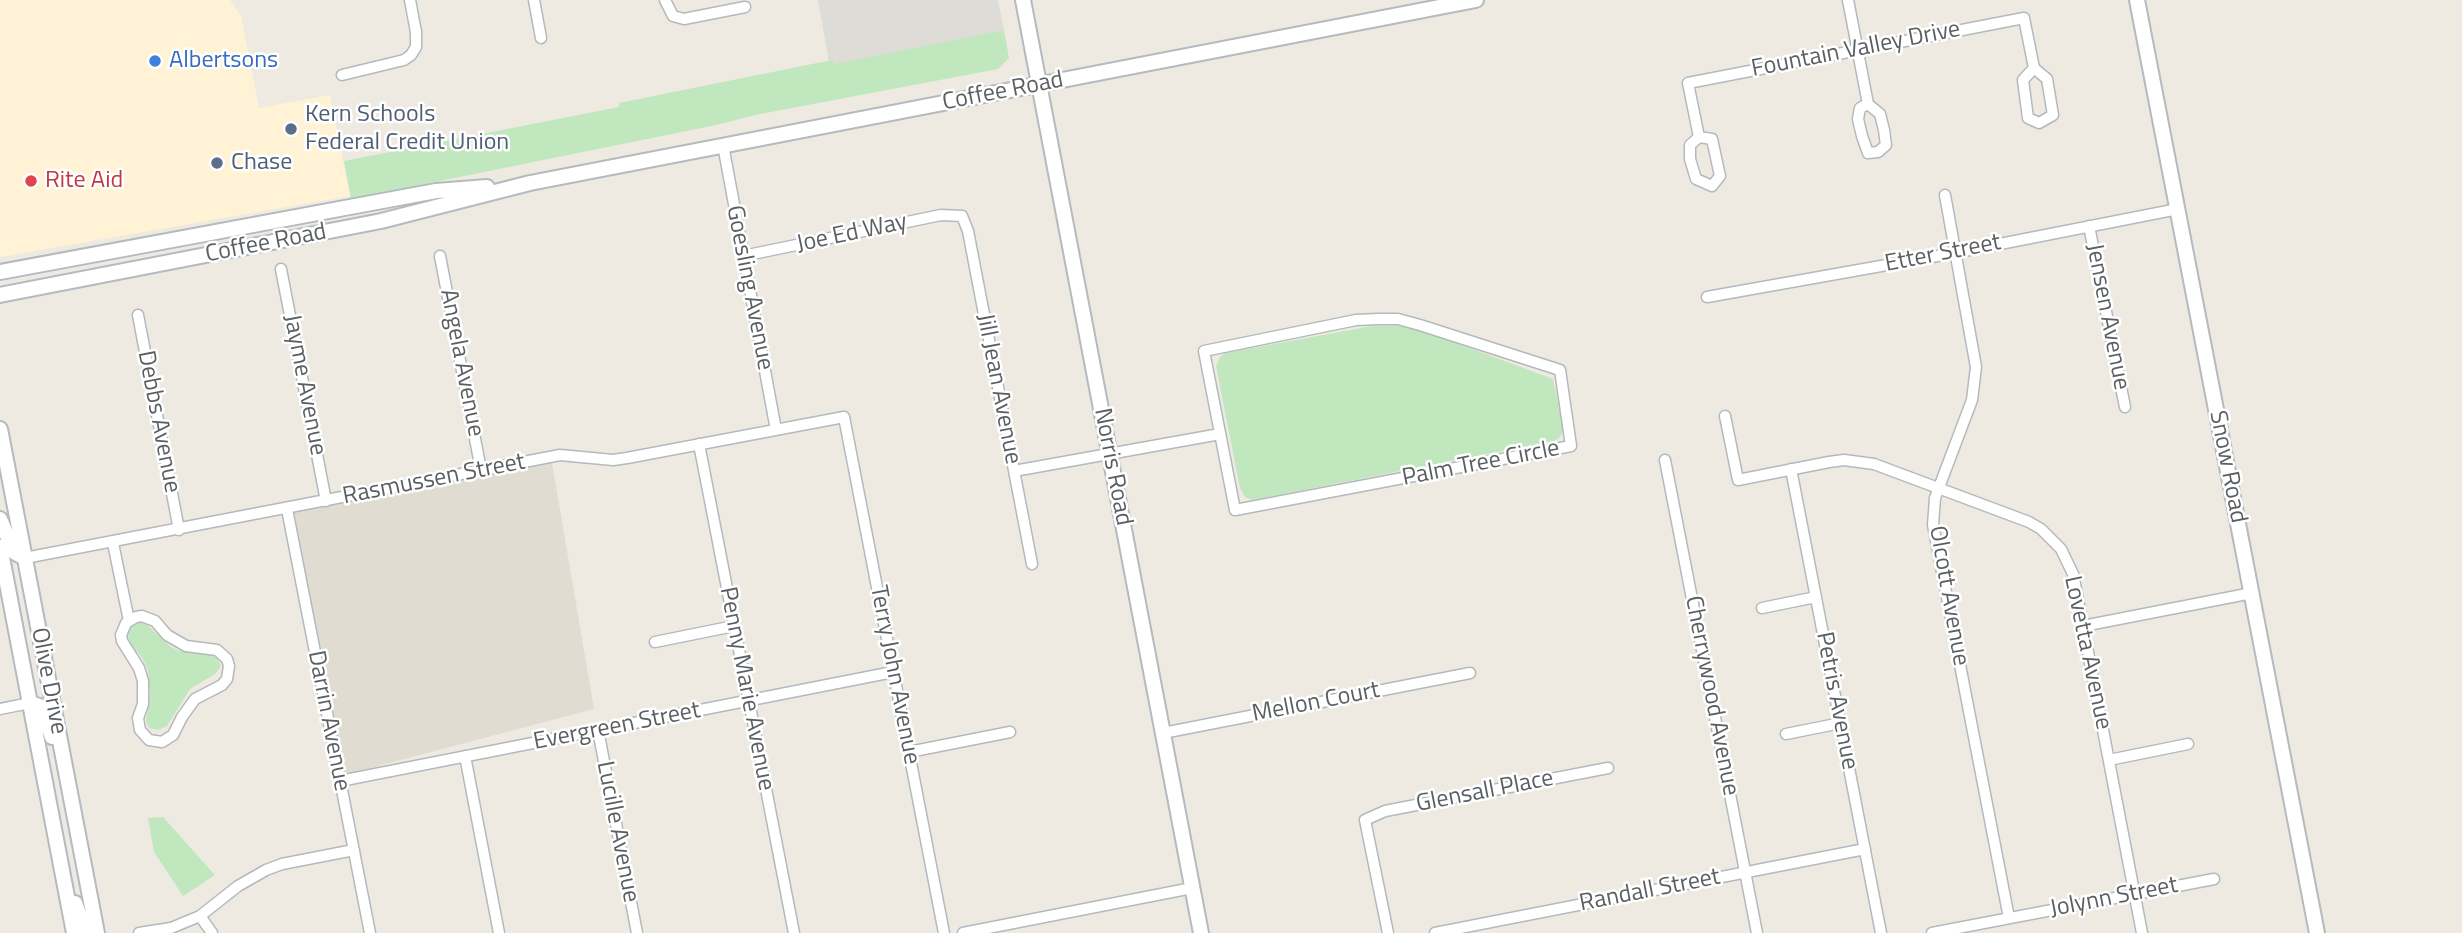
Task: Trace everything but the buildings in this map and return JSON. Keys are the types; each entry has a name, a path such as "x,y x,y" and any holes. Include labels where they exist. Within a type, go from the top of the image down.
{"main road":[{"name":"Norris Road","path":"1023,0 1201,933"},
{"name":"Coffee Road","path":"0,295 355,226 530,183 1476,0"},
{"name":"Snow Road","path":"2137,0 2317,933"},
{"name":"Coffee Road","path":"0,272 436,191 530,183"},
{"name":"Olive Drive","path":"0,429 97,933"},
{"path":"0,519 14,552 25,558"},
{"name":"Olive Drive","path":"0,547 74,933"},
{"path":"30,703 42,710 67,778"},
{"path":"61,866 86,933"}],"street":[{"path":"342,75 404,60 416,47 410,0"},
{"path":"534,0 541,38"},
{"path":"664,0 673,16 684,19 745,7"},
{"path":"1848,0 1868,104 1880,114 1884,130 1886,145 1878,152 1868,153 1861,136 1858,119 1860,108 1868,104"},
{"name":"Fountain Valley Drive","path":"1699,137 1688,83 2024,18 2034,68"},
{"path":"2034,68 2047,79 2053,114 2039,123 2028,118 2023,80 2034,68"},
{"path":"1699,137 1713,139 1720,176 1712,186 1696,179 1690,159 1690,145 1699,137"},
{"name":"Goesling Avenue","path":"723,145 776,430"},
{"name":"Olcott Avenue","path":"1945,195 1974,353 1975,383 1972,400 1938,488 1933,525 2009,918"},
{"name":"Etter Street","path":"1707,297 1954,253 2178,209"},
{"name":"Joe Ed Way","path":"743,256 942,215 962,216"},
{"name":"Jill Jean Avenue","path":"962,216 968,231 1032,564"},
{"name":"Jensen Avenue","path":"2089,226 2125,408"},
{"name":"Angela Avenue","path":"440,256 481,471"},
{"name":"Jayme Avenue","path":"282,269 326,501"},
{"name":"Debbs Avenue","path":"138,315 179,530"},
{"name":"Palm Tree Circle","path":"1388,319 1433,329 1560,370 1571,446 1235,510 1220,434 1204,351 1356,320 1388,319"},
{"name":"Rasmussen Street","path":"25,558 560,455 613,460 844,416"},
{"name":"Terry John Avenue","path":"844,416 944,933"},
{"name":"Lovetta Avenue","path":"1725,416 1738,480 1837,461 1860,461 2028,522 2052,538 2073,574 2142,933"},
{"path":"1014,471 1220,434"},
{"name":"Penny Marie Avenue","path":"699,444 794,933"},
{"name":"Cherrywood Avenue","path":"1665,460 1757,933"},
{"name":"Petris Avenue","path":"1791,469 1881,933"},
{"name":"Darrin Avenue","path":"287,509 370,933"},
{"path":"113,542 128,621 123,628 122,641 139,668 143,681 143,704 138,724 144,736 155,742 162,742 173,735 181,717 195,699 222,685 227,679 229,666 227,659 217,650 197,648 176,641 149,618 136,617 128,621"},
{"path":"2083,626 2252,593"},
{"path":"1762,608 1816,597"},
{"path":"655,642 734,626"},
{"name":"Evergreen Street","path":"340,781 893,672"},
{"name":"Mellon Court","path":"1163,733 1470,673"},
{"path":"0,709 30,703"},
{"path":"1786,734 1840,723"},
{"name":"Lucille Avenue","path":"598,730 637,933"},
{"path":"909,752 1010,732"},
{"path":"2109,760 2188,744"},
{"path":"464,756 499,933"},
{"name":"Glensall Place","path":"1388,933 1365,820 1385,811 1608,768"},
{"name":"Randall Street","path":"1434,933 1865,849"},
{"path":"139,933 171,928 200,916 238,886 266,870 282,864 354,850"},
{"name":"Jolynn Street","path":"1932,933 2214,878"},
{"path":"964,933 1192,888"},
{"path":"200,916 212,933"}],"shaded area":[{"path":"0,0 230,0 241,16 259,108 330,95 350,196 0,257"},
{"path":"818,0 998,0 1004,30 830,68"},
{"path":"551,457 594,709 340,776 287,507"}],"green space":[{"path":"1004,30 1009,58 998,69 755,115 351,199 344,161 619,107 619,103 812,64 833,60 834,64"},
{"path":"1372,326 1398,326 1426,332 1553,379 1564,431 1554,441 1252,500 1245,497 1240,488 1216,366 1220,357 1225,353"},
{"path":"144,622 171,647 180,651 209,654 217,658 221,666 215,674 190,689 167,726 158,730 149,728 146,721 150,696 148,670 130,643 127,631 133,624"},
{"path":"163,817 215,875 183,896 154,852 148,818"}],"place":[{"name":"Albertsons","path":"155,61"},
{"name":"Kern Schools Federal Credit Union","path":"291,129"},
{"name":"Chase","path":"217,163"},
{"name":"Rite Aid","path":"31,181"}]}
